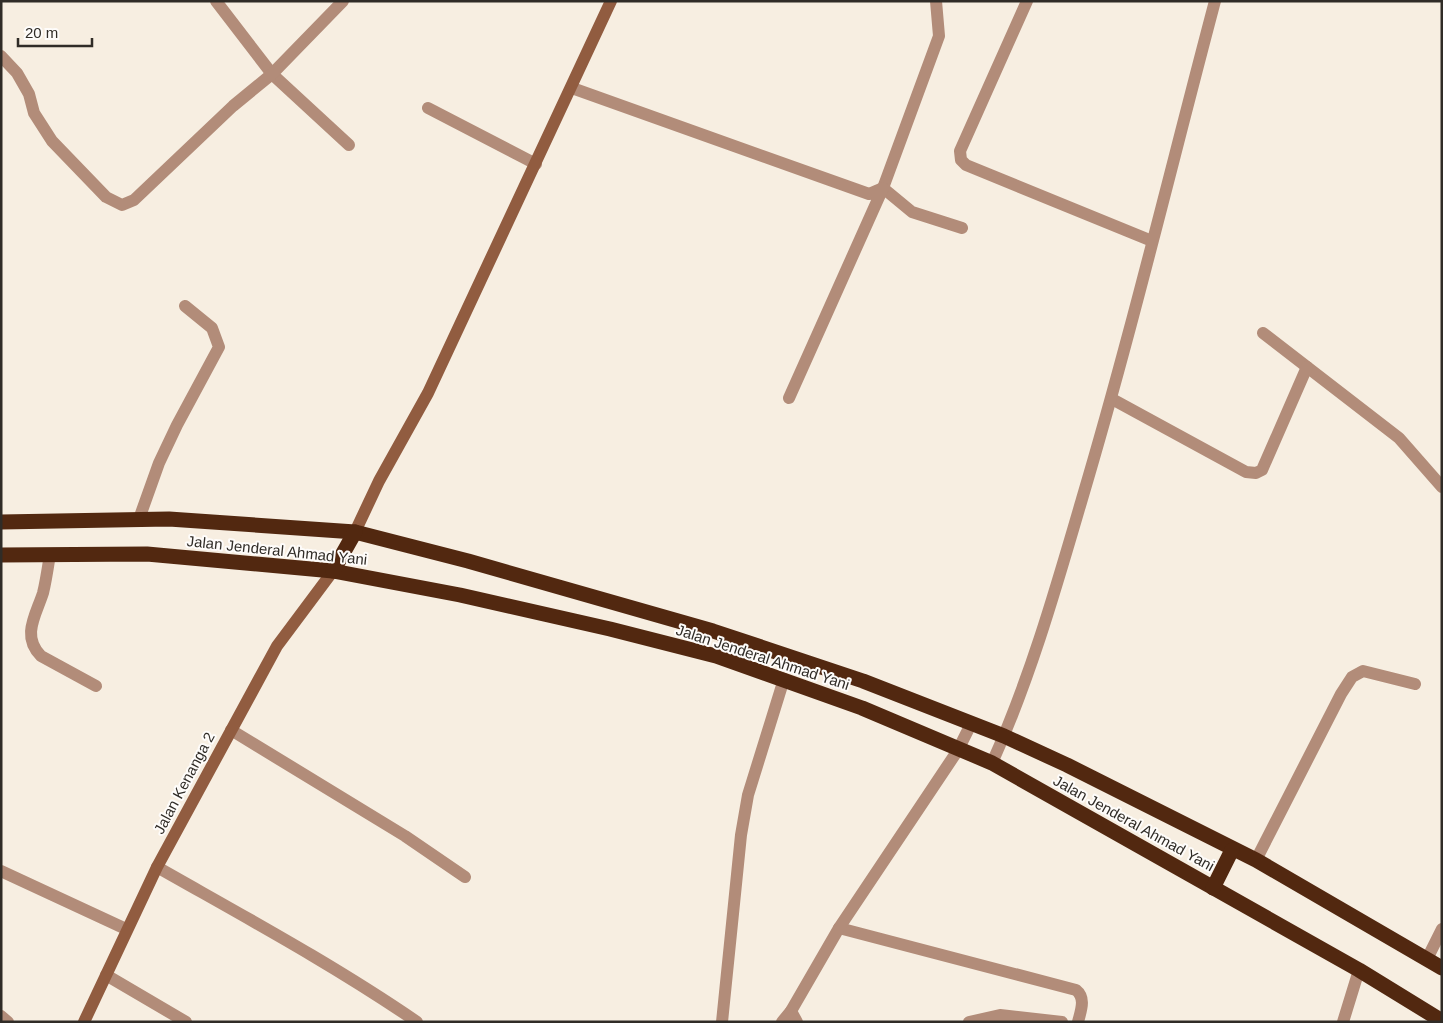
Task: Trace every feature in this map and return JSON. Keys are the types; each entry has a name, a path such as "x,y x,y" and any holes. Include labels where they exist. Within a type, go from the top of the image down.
{"highway":[{"name":"Jalan Jenderal Ahmad Yani","path":"1,522 169,519 356,532 487,566 712,631 863,681 1004,736 1066,764 1232,850 1256,860 1442,968"},
{"path":"333,571 356,532"},
{"name":"Jalan Jenderal Ahmad Yani","path":"1,555 147,554 333,571 460,595 610,629 716,656 862,708 992,764 1359,970 1442,1021"},
{"path":"1214,888 1232,850"}],"street":[{"path":"216,1 272,74 349,145"},
{"path":"1,56 17,73 29,94 34,113 52,141 106,197 122,205 134,200 233,106 272,74 343,1"},
{"path":"356,532 379,481 428,393 611,1"},
{"path":"789,398 883,188 939,36 936,1"},
{"path":"1027,1 960,151 961,160 966,165 1152,241"},
{"path":"992,764 1004,736 1058,581 1112,399 1215,1"},
{"path":"572,88 868,194 883,188"},
{"path":"428,108 536,164"},
{"path":"883,188 912,212 962,228"},
{"path":"140,519 159,464 219,347 212,328 185,306"},
{"path":"1263,333 1400,438 1442,487"},
{"path":"1112,399 1246,472 1256,473 1262,470 1308,367"},
{"path":"50,554 43,593 31,622 30,636 36,652 40,656 96,686"},
{"name":"Jalan Kenanga 2","path":"84,1022 126,929 157,867 277,646 333,571"},
{"path":"1256,860 1341,694 1352,677 1363,670 1415,684"},
{"path":"722,1022 740,835 748,795 784,679"},
{"path":"782,1022 794,1016 839,928 958,750 971,724"},
{"path":"231,730 405,836 465,877"},
{"path":"157,867 290,942 378,995 417,1022"},
{"path":"1,871 126,929"},
{"path":"839,928 1076,990 1081,994 1083,1000 1078,1022"},
{"path":"1427,959 1442,929"},
{"path":"1343,1022 1359,970"},
{"path":"106,975 186,1022"},
{"path":"969,1022 1000,1015 1062,1022"},
{"path":"1,1016 8,1022"}]}
